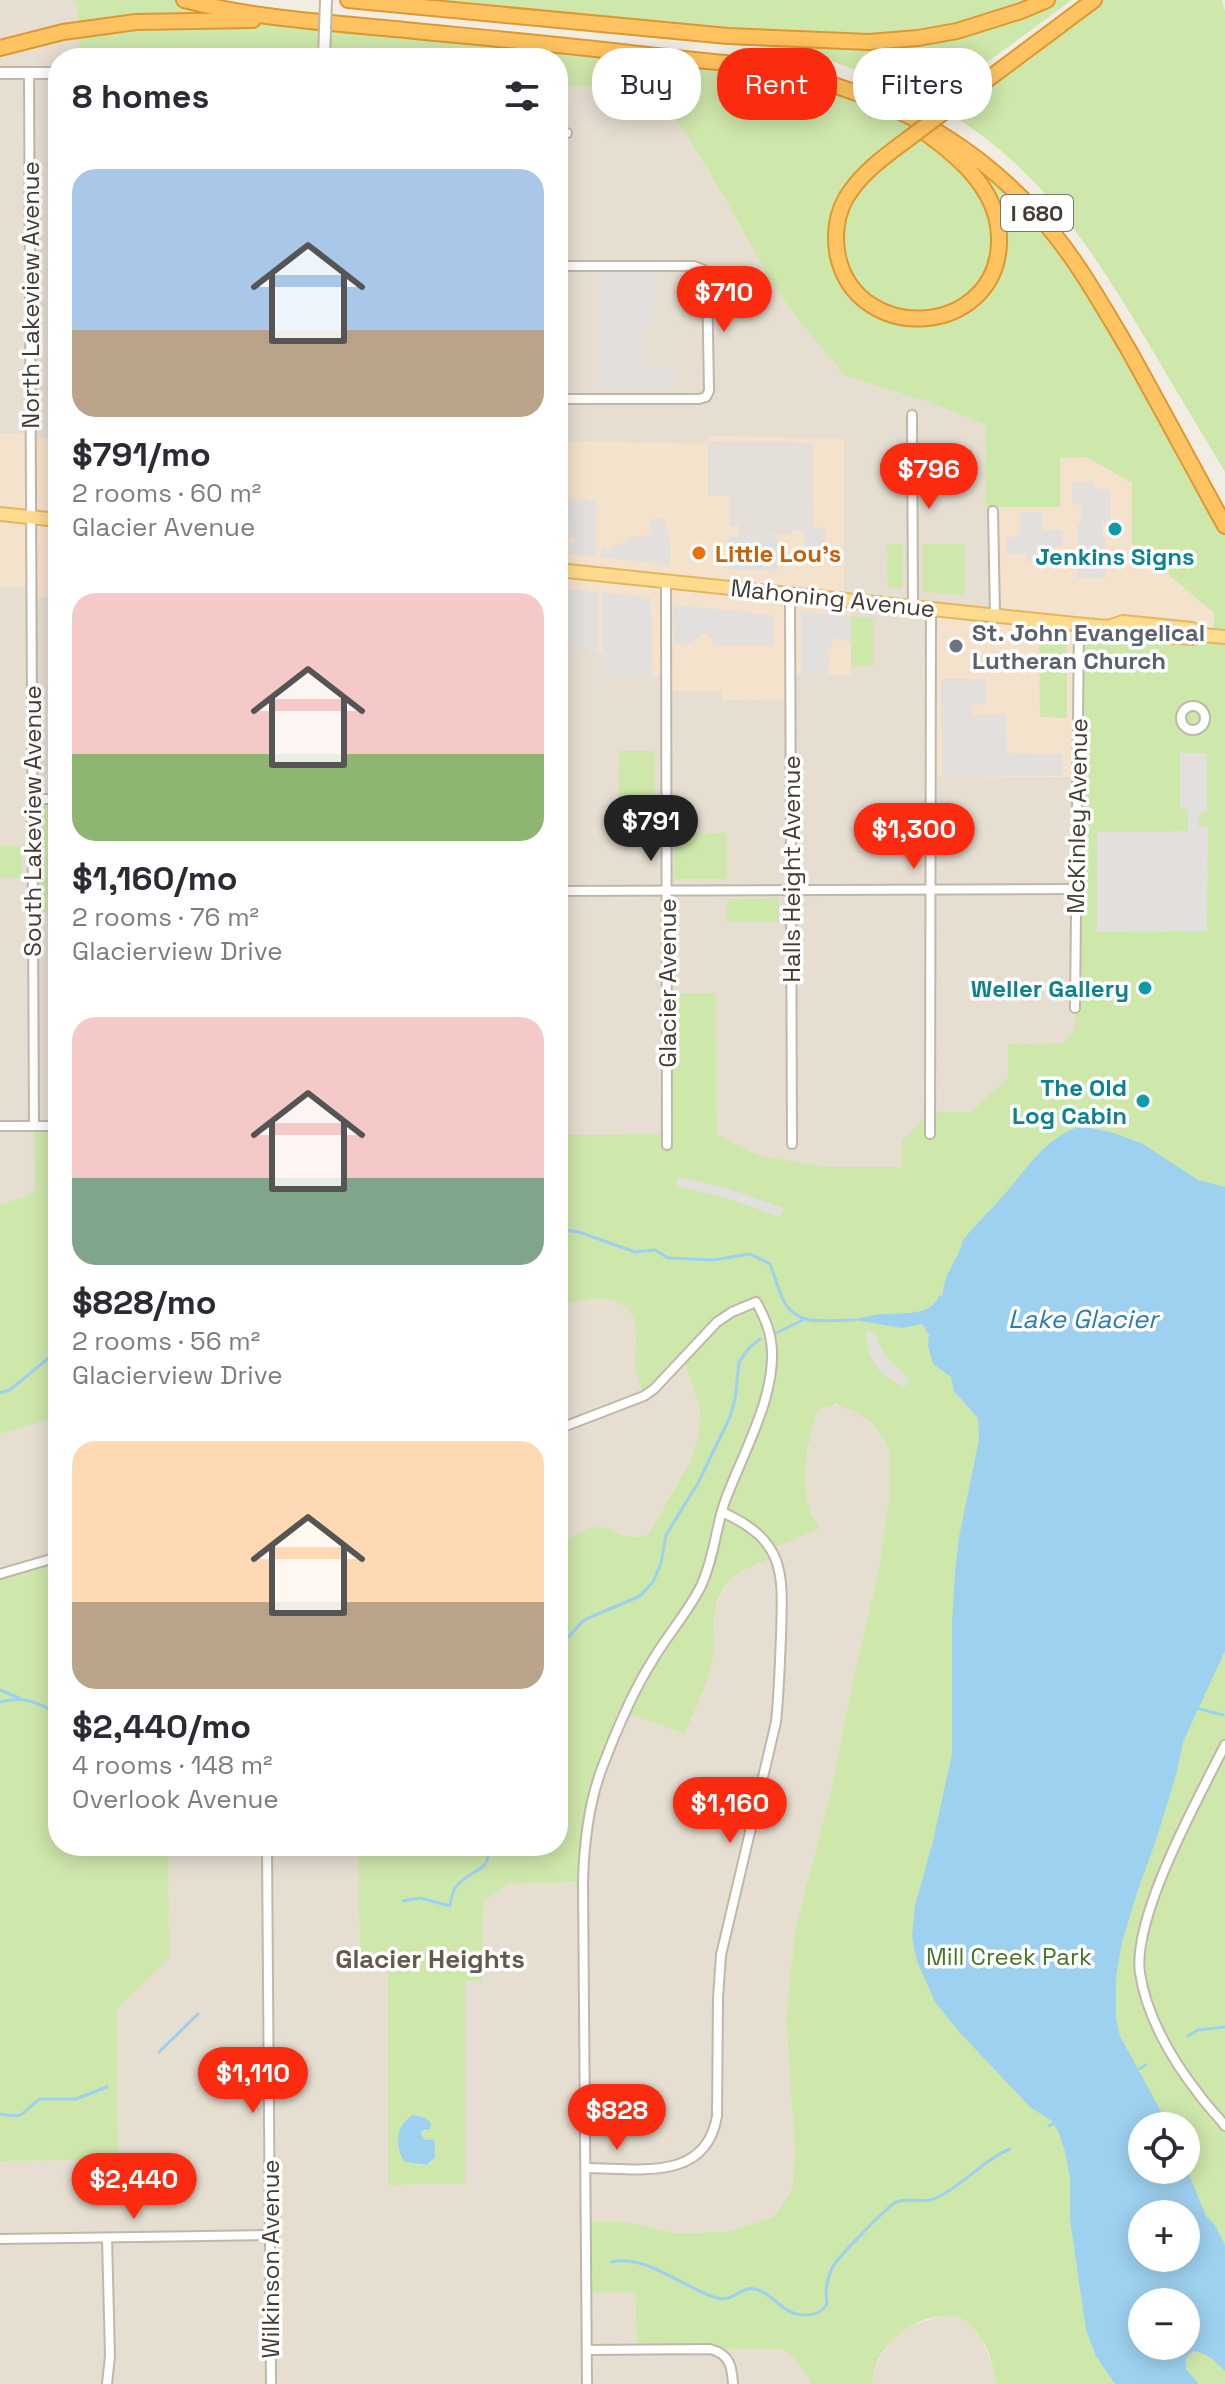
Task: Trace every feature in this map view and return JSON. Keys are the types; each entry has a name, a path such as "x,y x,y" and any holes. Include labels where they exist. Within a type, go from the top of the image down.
{"highway":[{"name":"I 680","path":"184,0 303,21 715,61 808,78 853,92"},
{"path":"348,0 728,36 869,42 957,31 1047,0"},
{"path":"992,76 1092,1"},
{"path":"0,48 63,32 136,22 303,21"},
{"name":"I 680","path":"921,120 979,158 1045,223 1068,252 1107,313 1225,526"},
{"path":"921,129 966,166 982,185 994,207 998,226 997,260 986,284 963,307 927,319 894,316 861,298 844,275 836,246 838,220 846,198 865,174 921,129"}],"main road":[{"path":"0,514 48,519"},
{"name":"Mahoning Avenue","path":"568,571 1108,627 1122,633 1225,637"}],"street":[{"path":"324,48 326,0"},
{"path":"0,73 48,73"},
{"name":"North Lakeview Avenue","path":"29,73 30,517"},
{"path":"568,266 694,266 704,270 707,275 709,391 706,397 699,399 568,399"},
{"path":"912,415 913,606"},
{"path":"993,511 995,615"},
{"name":"South Lakeview Avenue","path":"30,517 34,1126"},
{"name":"Glacier Avenue","path":"666,581 667,1145"},
{"name":"Halls Height Avenue","path":"790,594 792,1144"},
{"path":"930,1134 931,608"},
{"name":"McKinley Avenue","path":"1075,1008 1079,624"},
{"path":"32,799 48,799"},
{"path":"568,891 1076,889"},
{"path":"0,1126 48,1126"},
{"path":"568,1425 644,1396 717,1322 756,1302 766,1320 771,1342 770,1380 722,1512 714,1551 701,1586 640,1681 602,1769 590,1808 583,1882 587,2384"},
{"path":"586,2168 680,2165 698,2155 714,2132 721,1955 776,1722 783,1593 779,1566 769,1546 749,1526 722,1512"},
{"path":"0,1574 48,1560"},
{"path":"1225,1745 1167,1866 1148,1917 1139,1954 1142,1983 1164,2038 1199,2095 1225,2126"},
{"name":"Wilkinson Avenue","path":"267,1856 271,2384"},
{"path":"0,2239 270,2235"},
{"path":"107,2238 110,2356 107,2384"},
{"path":"587,2350 710,2349 728,2358 733,2384"}],"shaded area":[{"path":"0,0 70,0 77,3 79,48 48,48 48,438 0,434"},
{"path":"568,85 592,87 592,120 675,120 730,207 769,279 845,376 926,401 986,425 985,507 993,507 995,615 942,776 1077,777 1075,1028 1051,1061 902,1167 826,1167 758,1155 717,1134 715,993 667,993 667,1134 568,1135 568,648 603,653 603,677 666,677 667,690 722,691 722,700 790,674 844,599 844,439 709,436 708,444 568,442"},
{"path":"599,273 658,273 653,299 653,325 642,328 642,368 674,368 674,389 599,389"},
{"path":"0,434 48,438 48,597 31,597 30,587 0,587"},
{"path":"708,436 844,439 844,599 851,600 851,675 791,674 790,701 722,700 721,691 666,690 666,677 603,677 602,653 568,648 568,442 707,444"},
{"path":"708,441 813,443 813,501 793,500 792,534 739,537 739,526 729,526 729,496 708,496"},
{"path":"1060,457 1086,457 1132,483 1133,544 1214,613 1213,636 1077,777 931,776 931,608 995,615 993,507"},
{"path":"1072,482 1093,482 1094,488 1110,491 1110,521 1102,522 1105,578 1077,578 1077,523 1081,522 1081,505 1072,504"},
{"path":"568,499 596,500 596,557 569,554 569,545 574,544 575,538 568,538"},
{"path":"793,499 813,501 813,527 825,528 825,552 806,554 804,531 792,530"},
{"path":"1043,512 1043,530 1063,530 1063,547 1037,547 1035,562 1027,562 1026,554 1006,554 1006,537 1020,537 1020,513"},
{"path":"664,518 670,544 670,565 600,557 605,547 607,551 631,538 652,534 649,520"},
{"path":"777,536 777,571 728,569 729,537"},
{"path":"0,587 31,587 31,597 48,597 48,844 33,912 48,912 48,1126 34,1126 35,1192 0,1205"},
{"path":"568,589 599,592 599,653 568,648"},
{"path":"602,592 651,598 652,677 603,677"},
{"path":"673,605 773,615 774,645 713,645 713,639 708,634 700,634 700,638 694,638 694,643 674,643"},
{"path":"801,611 851,616 851,643 836,637 826,655 830,658 827,674 801,674"},
{"path":"941,679 985,679 986,704 972,705 972,715 1006,715 1007,753 1063,754 1063,776 942,776"},
{"path":"1180,753 1207,753 1207,812 1199,813 1198,826 1208,827 1207,931 1097,932 1097,832 1188,831 1188,810 1180,808"},
{"path":"678,1177 727,1188 784,1208 780,1217 724,1197 676,1186"},
{"path":"586,1299 616,1300 639,1311 682,1359 700,1409 698,1438 689,1464 648,1535 621,1535 608,1528 568,1542 568,1303"},
{"path":"866,1332 875,1332 887,1358 910,1381 904,1387 878,1369 869,1354"},
{"path":"828,1404 843,1406 873,1424 889,1449 889,1498 879,1568 831,1790 795,1930 786,2017 795,2153 792,2190 774,2217 726,2232 674,2233 627,2222 635,2292 637,2350 783,2349 797,2359 811,2384 0,2384 0,2161 118,2160 116,1856 358,1856 360,1962 388,1962 389,2185 465,2184 465,1981 482,1980 482,1901 509,1884 583,1882 590,1808 626,1713 685,1734 713,1660 715,1610 721,1594 731,1579 745,1568 775,1556 769,1546 820,1528 807,1499 805,1477 811,1426 820,1408"},
{"path":"48,1420 48,1560 0,1574 0,1434"},
{"path":"941,2316 965,2320 980,2335 994,2370 996,2384 872,2384 881,2356 893,2338 909,2326"}],"green space":[{"name":"Mill Creek Park","path":"70,0 184,0 568,48 79,48 77,3"},
{"path":"348,0 1072,0 992,58 992,48 853,48 853,69 837,63 837,48 778,48 728,36"},
{"path":"1094,0 1222,0 1225,11 1225,472 1124,303 1082,240 1035,183 1008,157 958,120 992,120 992,76"},
{"name":"Mill Creek Park","path":"568,48 592,51 592,87 568,85"},
{"name":"Mill Creek Park","path":"701,65 717,67 717,120 837,120 837,90 853,96 853,120 911,120 945,134 1068,252 1225,526 1225,2384 996,2384 990,2357 976,2331 962,2319 947,2316 931,2318 909,2327 891,2342 878,2361 872,2384 811,2384 800,2364 783,2349 637,2350 635,2292 587,2293 586,2222 627,2222 674,2233 726,2232 774,2217 792,2190 795,2153 786,2017 795,1930 831,1790 879,1568 889,1498 889,1449 882,1436 873,1424 858,1413 836,1404 820,1408 815,1415 808,1447 805,1477 807,1499 820,1528 772,1549 775,1557 736,1575 722,1590 715,1613 711,1666 685,1734 626,1713 594,1792 583,1882 509,1884 483,1901 482,1981 465,1981 465,2184 388,2185 388,1963 360,1962 358,1856 568,1856 568,1540 591,1527 608,1528 621,1535 648,1535 689,1464 698,1438 700,1409 683,1360 644,1396 636,1372 636,1328 632,1315 616,1302 593,1300 568,1303 568,1135 667,1134 667,993 716,993 717,1134 758,1155 826,1167 902,1167 902,1141 930,1112 971,1112 1008,1078 1008,1044 1064,1043 1075,1028 1079,624 1213,636 1214,613 1132,544 1132,483 1086,457 1060,458 1060,507 985,507 986,425 926,401 845,376 769,279 683,129 675,120 701,120","holes":["425,2118 426,2131 422,2131 421,2137 433,2139 436,2149 430,2164 405,2162"]},
{"path":"887,544 903,544 903,586 900,589 888,587"},
{"path":"922,544 965,544 965,592 962,595 925,592 922,589"},
{"path":"851,616 873,619 873,666 851,666"},
{"path":"1039,635 1062,639 1067,643 1067,718 1040,717"},
{"path":"619,751 655,751 654,812 618,812"},
{"path":"32,799 48,799 48,912 32,912"},
{"path":"674,833 727,833 727,879 674,879"},
{"path":"0,846 22,846 22,878 0,878"},
{"path":"779,898 779,922 727,922 727,899"},
{"path":"34,1126 48,1126 48,1420 0,1434 0,1205 35,1192"},
{"path":"48,1560 48,1856 168,1856 169,1958 117,2009 118,2160 0,2161 0,1575"}],"water":[{"name":"Lake Glacier","path":"1075,1128 1114,1133 1143,1144 1198,1180 1225,1187 1225,1651 1183,1742 1176,1775 1122,1942 1116,1978 1116,2019 1120,2036 1161,2112 1128,2112 1128,2184 1193,2184 1199,2200 1128,2200 1128,2272 1200,2272 1200,2201 1225,2245 1225,2371 1200,2353 1200,2288 1128,2288 1128,2360 1186,2360 1186,2369 1199,2384 1115,2384 1096,2356 1086,2330 1070,2219 1070,2178 1058,2131 1052,2121 1030,2107 935,2002 917,1961 912,1937 915,1906 952,1754 955,1572 979,1440 978,1418 954,1391 951,1377 933,1364 928,1346 929,1335 922,1324 902,1328 854,1320 918,1312 930,1307 943,1295 947,1275 961,1243 1053,1141"},
{"path":"413,2115 431,2123 430,2129 421,2134 425,2140 433,2139 435,2142 435,2157 427,2165 405,2162 399,2149 400,2130"}],"waterway":[{"path":"568,1230 635,1252 655,1250 668,1258 713,1260 750,1254 770,1264 781,1295 794,1314 822,1321 855,1320"},
{"path":"774,1334 803,1320"},
{"path":"568,1637 584,1620 640,1596 653,1582 661,1563 666,1535 698,1483 730,1417 739,1362 760,1339"},
{"path":"0,1393 10,1390 48,1358"},
{"path":"0,1690 19,1698"},
{"path":"0,1702 16,1699 48,1708"},
{"path":"1200,1709 1223,1715"},
{"path":"403,1901 420,1898 450,1906 457,1885 485,1865 488,1856"},
{"path":"159,2052 198,2014"},
{"path":"1188,2036 1198,2030 1225,2027"},
{"path":"1139,2069 1146,2065"},
{"path":"0,2114 19,2115 40,2099 76,2099 107,2087"},
{"path":"1049,2126 1054,2123"},
{"path":"612,2262 639,2263 717,2298 728,2298 752,2289 765,2293 792,2312 816,2314 827,2304 827,2282 832,2268 891,2206 902,2200 938,2197 1010,2149"}],"place":[{"name":"Jenkins Signs","path":"1115,529"},
{"name":"Little Lou's","path":"699,553"},
{"name":"St. John Evangelical Lutheran Church","path":"956,646"},
{"name":"Weller Gallery","path":"1145,988"},
{"name":"The Old Log Cabin","path":"1143,1101"}],"district":[{"name":"Glacier Heights","path":"430,1959"}]}
